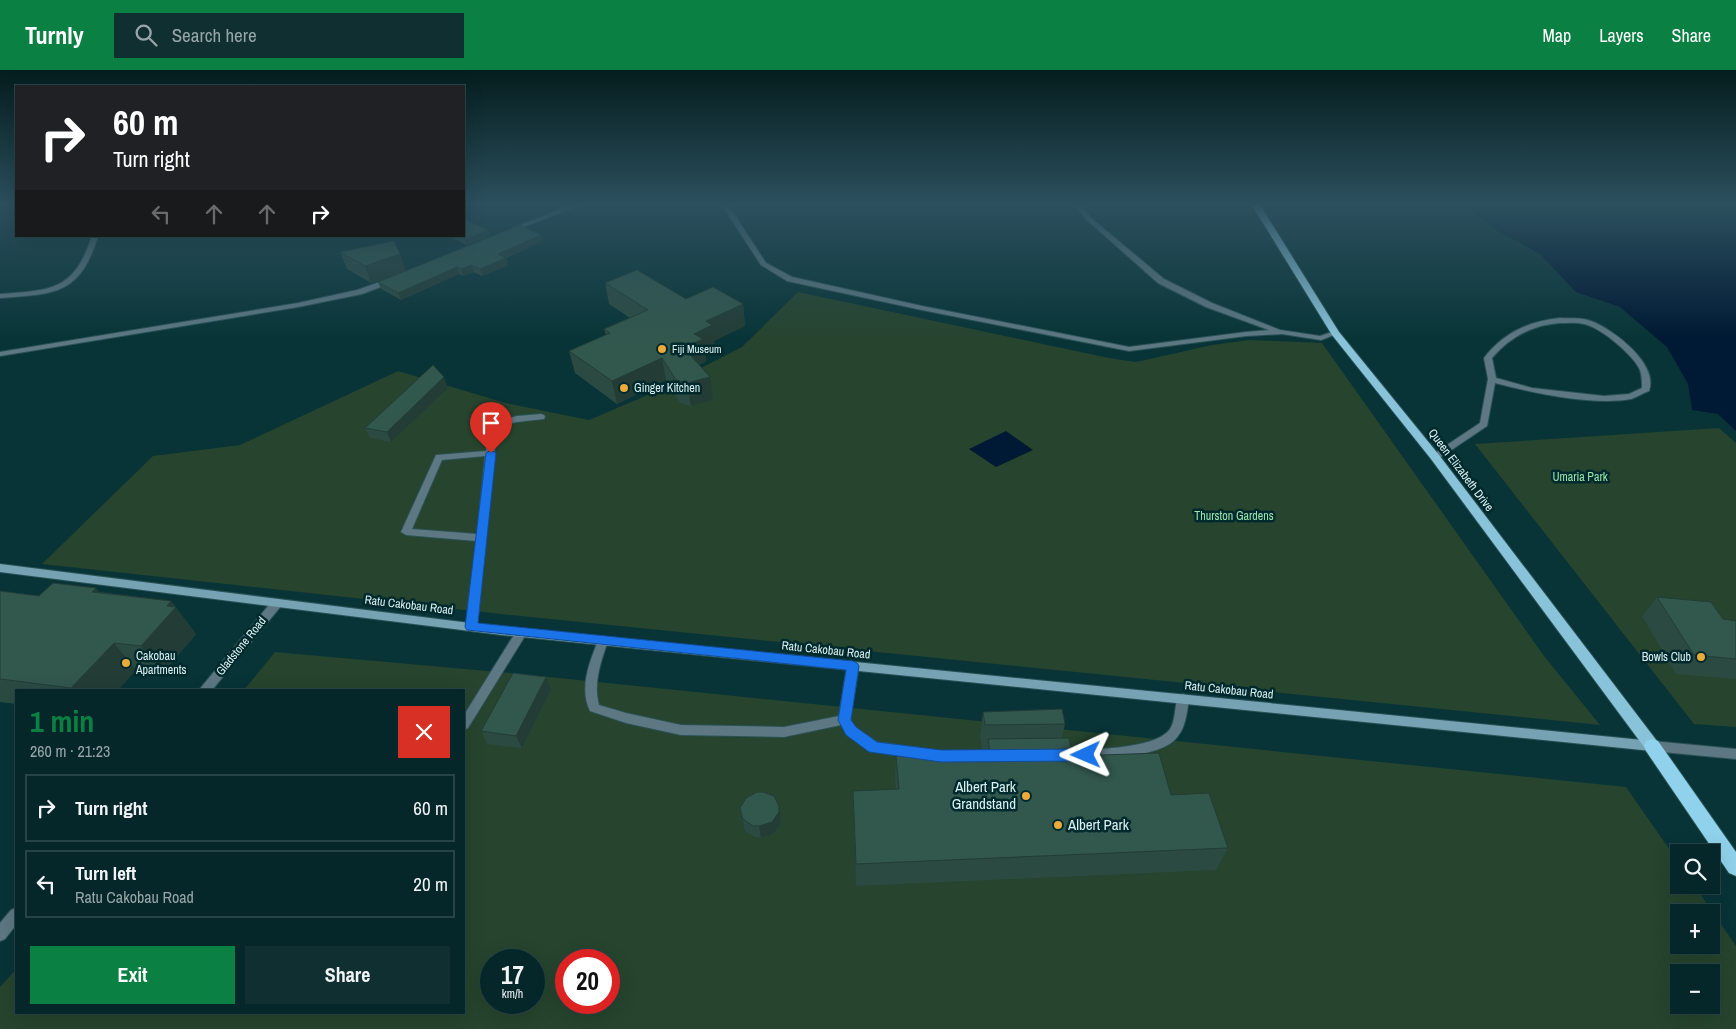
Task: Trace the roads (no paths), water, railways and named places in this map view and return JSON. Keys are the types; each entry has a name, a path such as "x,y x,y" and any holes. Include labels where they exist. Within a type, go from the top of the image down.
{"highway":[{"path":"1652,746 1736,867"}],"main road":[{"name":"Queen Elizabeth Drive","path":"1284,250 1335,333 1435,457 1652,746"},
{"name":"Ratu Cakobau Road","path":"0,568 521,633 1652,746"}],"street":[{"path":"0,296 36,294 55,289 69,282 79,273 90,256 92,250"},
{"path":"754,250 763,264 790,279 922,308 1130,349 1246,334 1282,332"},
{"path":"1125,250 1161,281 1209,305 1246,320 1282,332 1321,338 1335,333"},
{"path":"0,354 298,305 359,292 402,276"},
{"path":"1246,320 1246,334"},
{"path":"1435,457 1484,424 1492,379 1488,358 1499,343 1526,327 1554,320 1586,322 1610,334 1641,363 1648,376 1646,389 1631,396 1604,399 1531,390 1492,379"},
{"path":"472,627 492,437 501,423 517,419 541,417"},
{"path":"480,538 406,532 439,458 491,453"},
{"name":"Gladstone Road","path":"206,689 277,602"},
{"path":"465,723 521,633"},
{"path":"603,641 595,665 589,696 594,708 626,718 680,730 784,732 844,720"},
{"path":"853,666 844,720 851,731 874,748 951,756"},
{"path":"1047,755 1086,755 1132,750 1160,744 1174,733 1183,699"},
{"path":"1652,746 1736,754"},
{"path":"0,934 15,916"}],"water":[{"path":"1532,250 1736,250 1736,431 1718,414 1692,410 1688,384 1667,347 1620,307 1576,292 1540,254"},
{"path":"1006,431 1033,450 996,467 969,449"}],"place":[{"name":"Fiji Museum","path":"662,349"},
{"name":"Ginger Kitchen","path":"624,388"},
{"name":"Bowls Club","path":"1701,657"},
{"name":"Cakobau Apartments","path":"126,663"},
{"name":"Albert Park Grandstand","path":"1026,796"},
{"name":"Albert Park","path":"1058,825"}],"park label":[{"name":"Umaria Park","path":"1580,477"},
{"name":"Thurston Gardens","path":"1234,516"}]}
